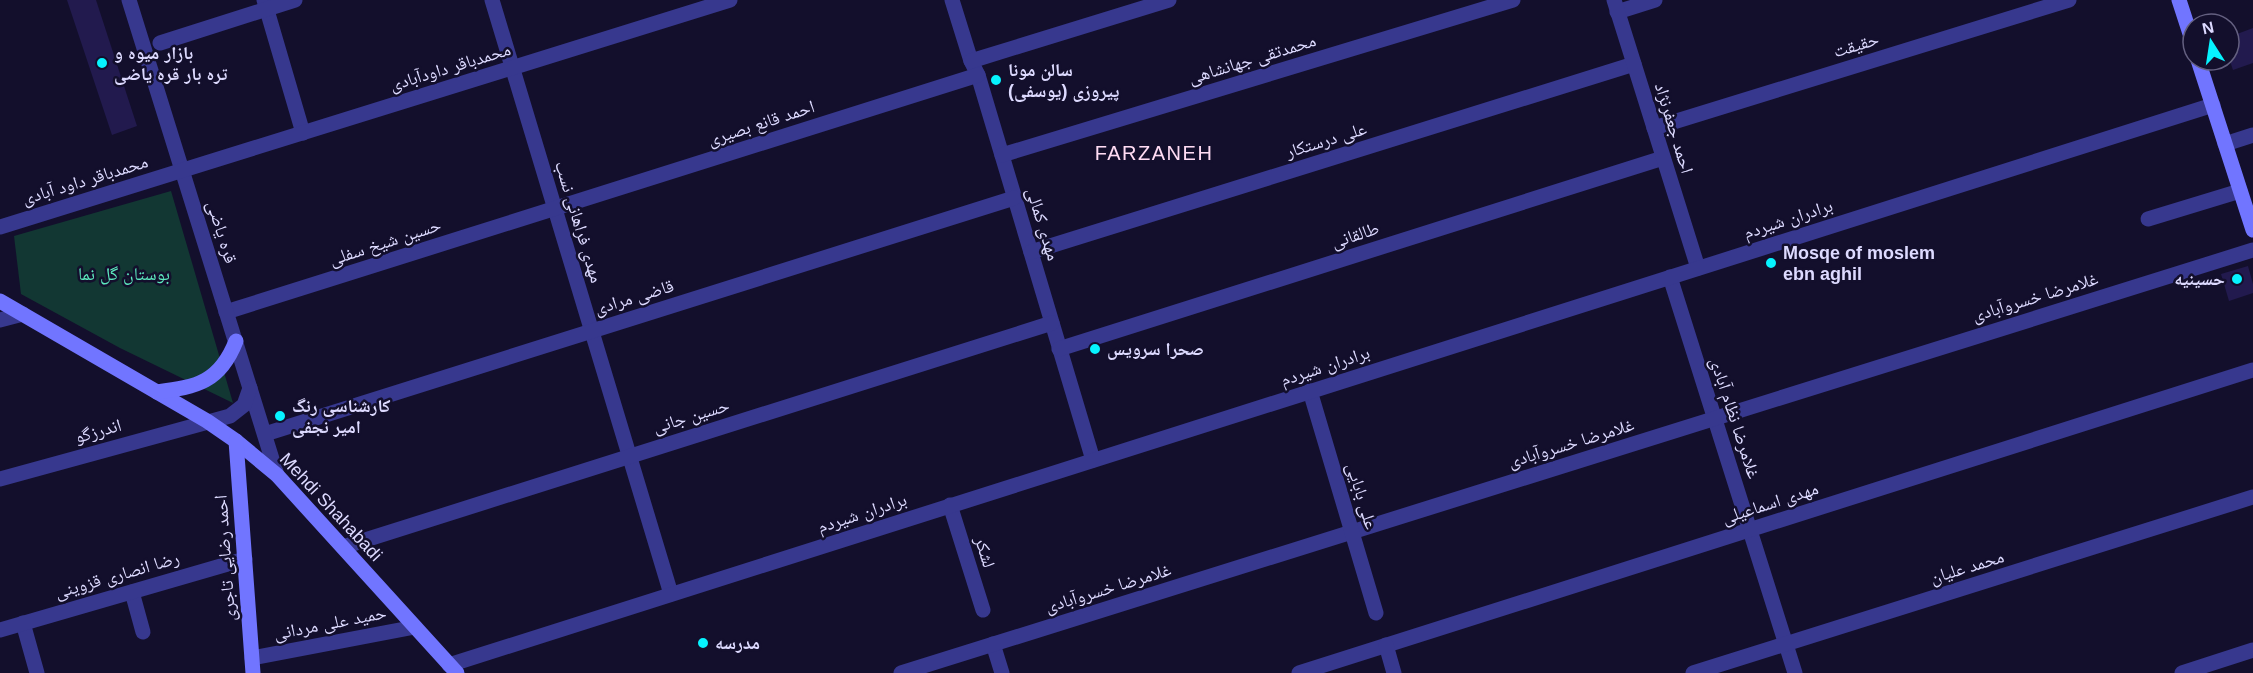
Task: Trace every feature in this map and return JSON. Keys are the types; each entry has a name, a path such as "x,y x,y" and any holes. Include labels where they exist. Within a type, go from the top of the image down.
{"main road":[{"path":"2202,72 2225,144 2246,198 2253,230"},
{"name":"Mehdi Shahabadi","path":"0,301 207,421 278,475 453,669"},
{"path":"157,392 186,389 218,372 228,361 236,341"},
{"name":"احمد رضایی تاجری","path":"236,441 252,665"}],"street":[{"name":"قره یاضی","path":"129,0 278,475"},
{"path":"160,43 265,4 295,0"},
{"name":"مهدی فراهانی نسب","path":"492,0 671,594"},
{"name":"محمدباقر داودآبادی","path":"182,171 713,3 730,0"},
{"name":"مهدی کمالی","path":"952,0 1002,154 1092,460"},
{"name":"احمد قانع بصیری","path":"555,208 974,68 1169,0"},
{"name":"محمدتقی جهانشاهی","path":"1002,154 1513,0"},
{"path":"1616,6 1655,0"},
{"name":"حقیقت","path":"1654,128 2069,0"},
{"path":"265,4 303,133"},
{"name":"احمد جعفرنژاد","path":"1616,6 1698,268"},
{"name":"علی درستکار","path":"1031,252 1634,64"},
{"name":"برادران شیردم","path":"453,669 671,594 2213,105"},
{"path":"2225,144 2253,135"},
{"name":"طالقانی","path":"1059,349 1663,158"},
{"name":"محمدباقر داود آبادی","path":"0,227 182,171"},
{"name":"قاضی مرادی","path":"265,434 1014,198"},
{"path":"2148,219 2246,198"},
{"name":"حسین شیخ سفلی","path":"226,312 555,208"},
{"name":"غلامرضا خسروآبادی","path":"902,673 2253,250"},
{"name":"غلامرضا نظام آبادی","path":"1670,277 1796,673"},
{"path":"0,320 23,315"},
{"name":"حسین جانی","path":"343,547 1052,323"},
{"name":"مهدی اسماعیلی","path":"1299,673 2253,370"},
{"name":"اندرزگو","path":"0,479 230,416 244,405 250,388"},
{"name":"علی بابایی","path":"1310,391 1376,613"},
{"name":"محمد علیان","path":"1693,673 2253,497"},
{"name":"لشكر","path":"950,505 983,610"},
{"name":"رضا انصاری قزوینی","path":"0,630 245,559"},
{"path":"132,592 143,632"},
{"path":"23,623 37,673"},
{"name":"حمید علی مردانی","path":"252,665 415,627"},
{"path":"993,644 1002,673"},
{"path":"1386,645 1394,673"},
{"path":"2182,673 2253,650"}],"green space":[{"name":"بوستان گل نما","path":"171,191 233,403 120,348 21,294 14,236"}],"building":[{"name":"بازار میوه و تره بار قره یاضی","path":"67,0 96,0 137,126 112,135"},
{"path":"2253,28 2253,63 2241,67 2241,32"},
{"name":"حسینیه","path":"2248,266 2253,293 2229,301 2221,274"}],"place":[{"name":"بازار میوه و تره بار قره یاضی","path":"102,63"},
{"name":"سالن مونا پیروزی (یوسفی)","path":"996,80"},
{"name":"Mosqe of moslem ebn aghil","path":"1771,263"},
{"name":"حسینیه","path":"2237,279"},
{"name":"صحرا سرویس","path":"1095,349"},
{"name":"کارشناسی رنگ امیر نجفی","path":"280,416"},
{"name":"مدرسه","path":"703,643"}],"district":[{"name":"FARZANEH","path":"1154,153"}]}
